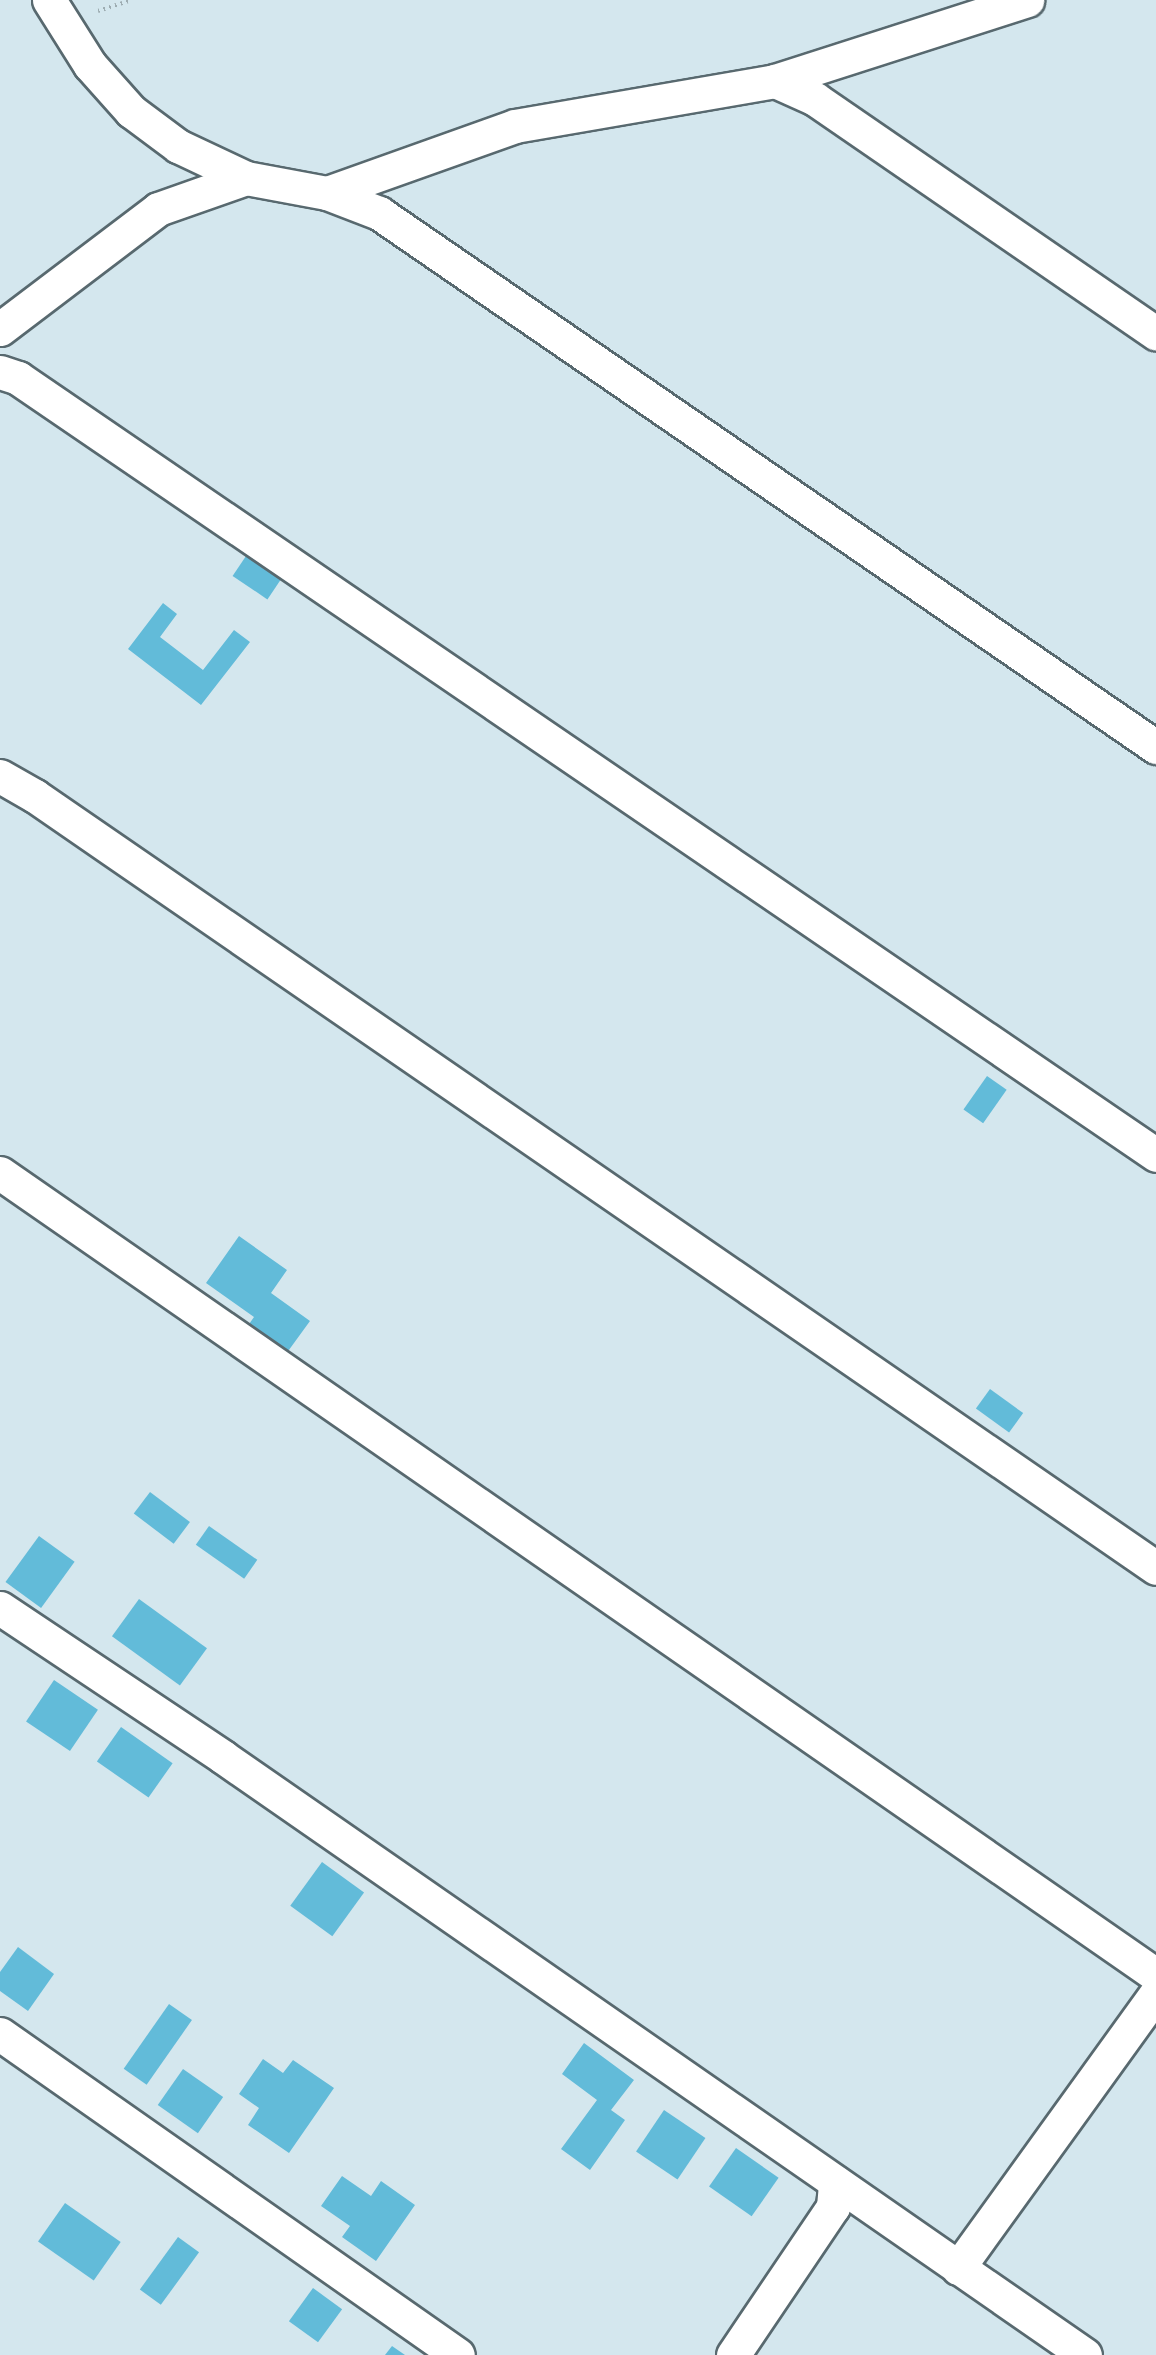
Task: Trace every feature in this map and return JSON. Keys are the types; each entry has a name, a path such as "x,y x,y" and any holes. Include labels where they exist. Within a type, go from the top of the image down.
{"street":[{"path":"49,0 90,64 131,111 178,146 246,178 327,193 380,213 1156,747"},
{"path":"327,193 515,126 775,81 1027,0"},
{"path":"775,81 815,99 1156,333"},
{"path":"0,328 158,209 246,178"},
{"path":"0,372 18,378 1156,1155"},
{"path":"0,776 45,803 1156,1568"},
{"path":"0,1173 1156,1975"},
{"path":"0,1608 223,1757 1085,2355"},
{"path":"958,2268 1156,1993"},
{"path":"0,2034 458,2355"},
{"path":"733,2355 833,2207 835,2182"}],"building":[{"path":"246,556 281,579 267,599 233,576"},
{"path":"163,603 177,614 160,637 203,670 234,630 250,642 201,705 128,649"},
{"path":"987,1076 1007,1090 983,1123 963,1110"},
{"path":"239,1236 287,1270 271,1293 310,1321 286,1354 247,1327 254,1317 206,1283"},
{"path":"990,1389 1023,1413 1009,1433 976,1408"},
{"path":"150,1492 190,1522 174,1544 134,1514"},
{"path":"209,1526 257,1560 244,1579 196,1545"},
{"path":"39,1536 75,1562 41,1608 5,1582"},
{"path":"139,1599 207,1648 180,1686 112,1636"},
{"path":"54,1680 98,1710 70,1751 26,1721"},
{"path":"121,1727 173,1763 149,1798 97,1761"},
{"path":"322,1862 364,1893 332,1936 290,1906"},
{"path":"18,1947 54,1974 28,2011 0,1991 0,1972"},
{"path":"169,2004 192,2020 147,2085 124,2069"},
{"path":"584,2043 634,2080 611,2110 625,2120 590,2170 561,2149 597,2100 562,2074"},
{"path":"263,2059 283,2073 293,2060 334,2088 289,2153 248,2125 259,2108 239,2094"},
{"path":"183,2069 223,2097 198,2133 158,2105"},
{"path":"664,2110 705,2138 677,2179 636,2151"},
{"path":"736,2148 779,2178 752,2216 709,2187"},
{"path":"342,2176 371,2196 381,2181 415,2205 376,2261 342,2237 350,2226 321,2206"},
{"path":"65,2203 121,2242 94,2281 38,2242"},
{"path":"178,2237 199,2252 161,2305 140,2290"},
{"path":"313,2288 342,2309 318,2342 289,2321"},
{"path":"392,2346 405,2355 385,2355"}]}
